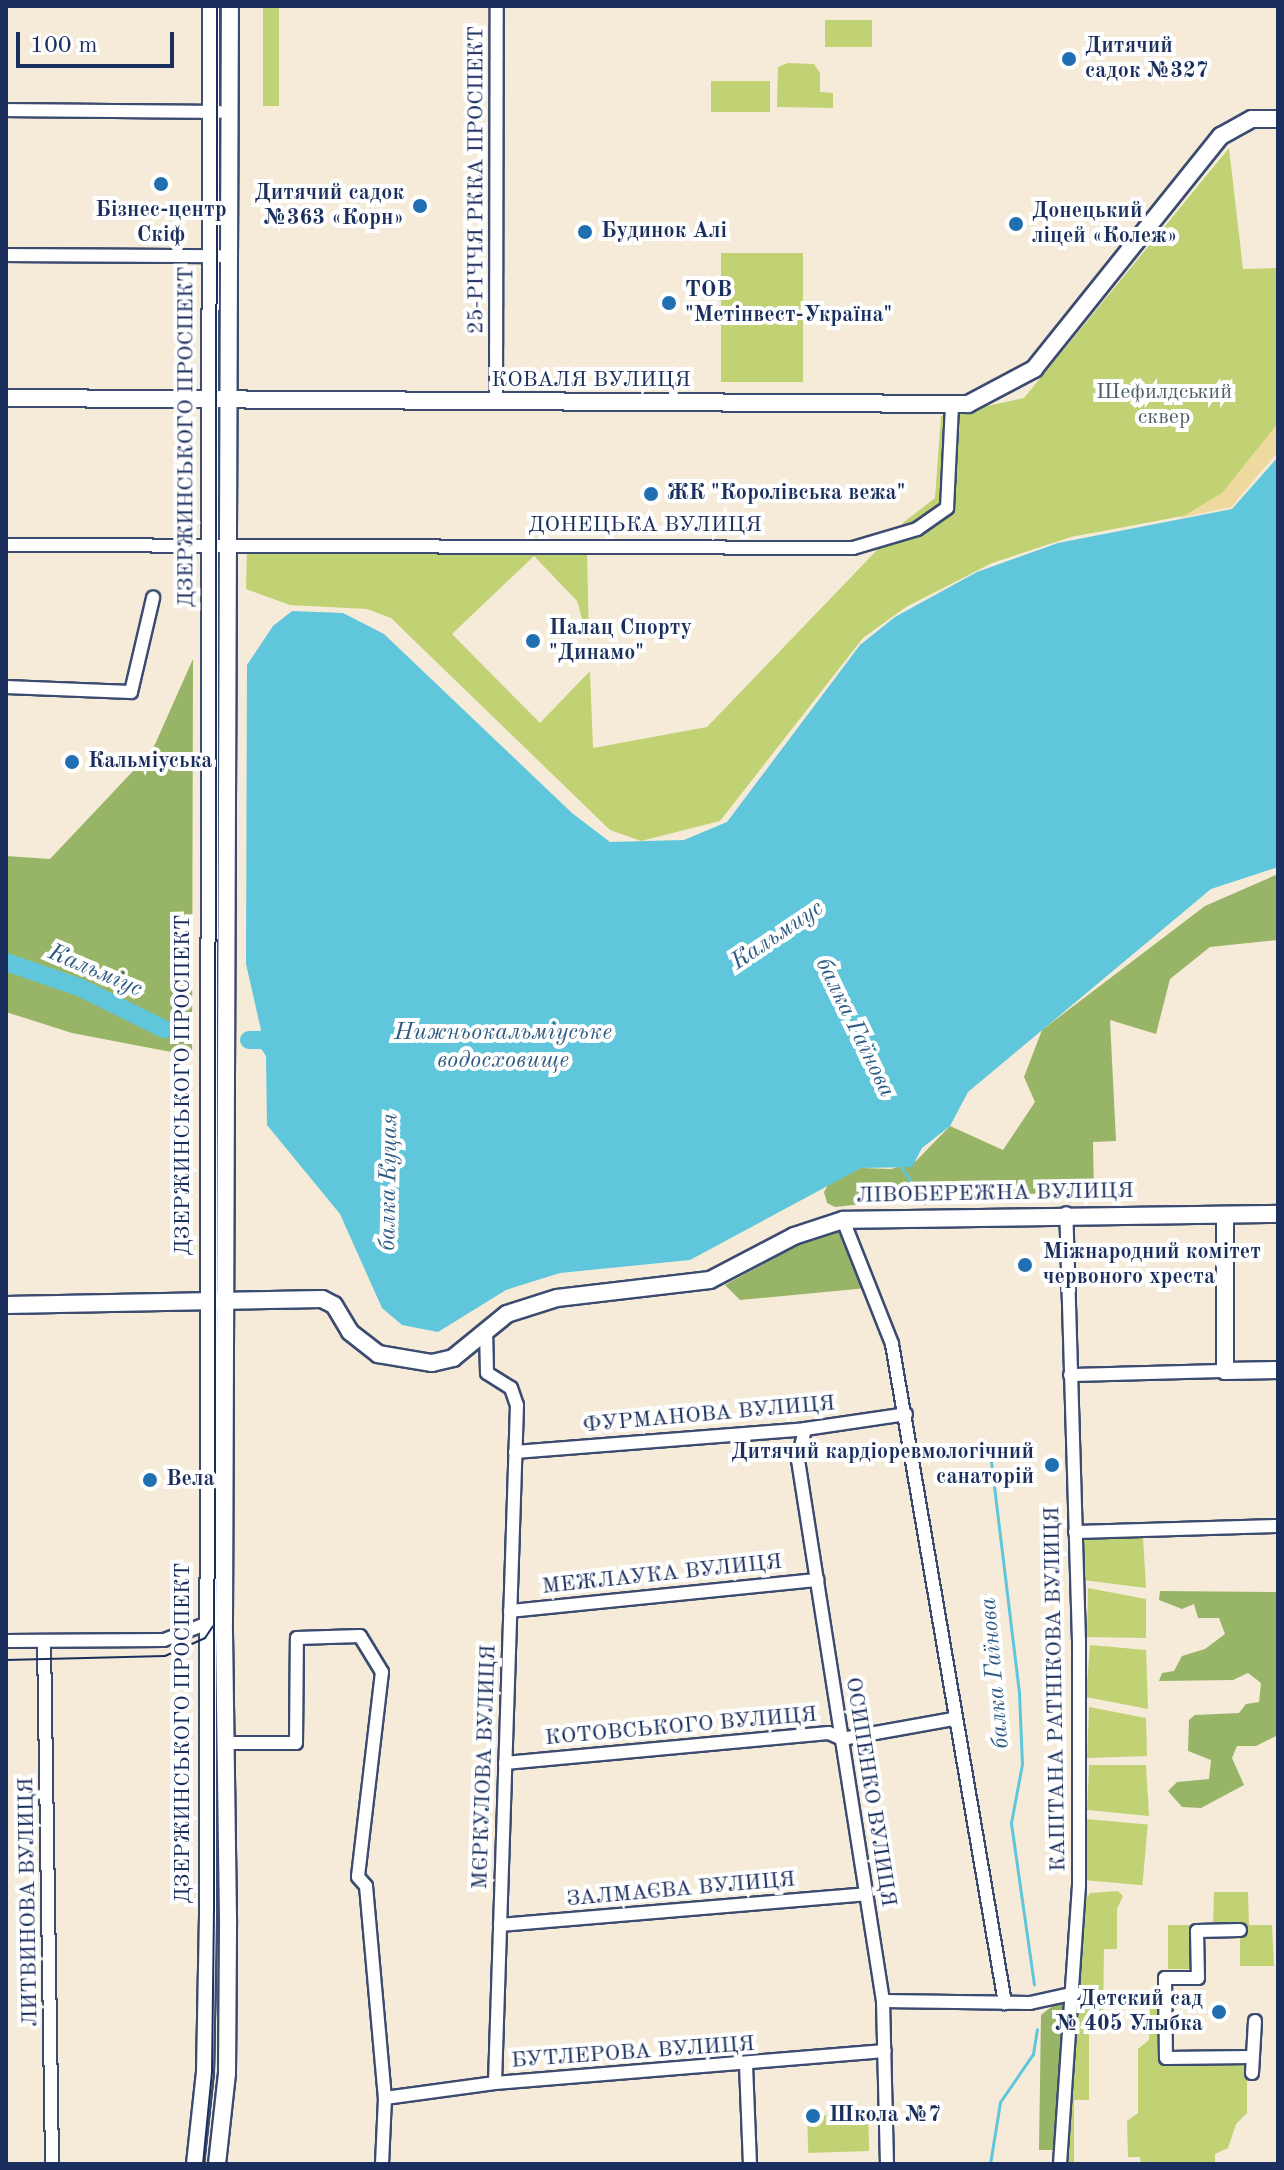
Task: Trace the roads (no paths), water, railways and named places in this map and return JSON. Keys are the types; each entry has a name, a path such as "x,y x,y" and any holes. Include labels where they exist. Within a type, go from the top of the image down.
{"street":[{"name":"ДЗЕРЖИНСЬКОГО ПРОСПЕКТ","path":"195,2164 206,2043 205,1299 211,6"},
{"name":"ДЗЕРЖИНСЬКОГО ПРОСПЕКТ","path":"217,2164 227,2073 224,1621 229,984 230,6"},
{"name":"25-РІЧЧЯ РККА ПРОСПЕКТ","path":"496,402 497,6"},
{"path":"6,110 231,112"},
{"name":"КОВАЛЯ ВУЛИЦЯ","path":"229,399 952,405 985,398 1034,369 1221,136 1252,119 1278,119"},
{"path":"6,255 229,256"},
{"path":"6,398 229,399"},
{"name":"ДОНЕЦЬКА ВУЛИЦЯ","path":"229,545 666,549 868,545 917,529 947,508 952,405"},
{"path":"6,545 229,545"},
{"path":"6,687 131,692 153,598"},
{"name":"ЛІВОБЕРЕЖНА ВУЛИЦЯ","path":"6,1305 226,1298 322,1299 339,1310 363,1345 407,1362 445,1362 507,1314 557,1298 710,1280 794,1236 843,1220 1066,1213 1278,1214"},
{"name":"КАПІТАНА РАТНІКОВА ВУЛИЦЯ","path":"1060,2164 1075,1993 1079,1732 1066,1213"},
{"path":"1225,1215 1225,1371"},
{"path":"843,1220 892,1344 906,1414 953,1719 1005,2003"},
{"name":"МЄРКУЛОВА ВУЛИЦЯ","path":"486,1329 487,1373 515,1393 495,2083"},
{"path":"1070,1375 1278,1370"},
{"name":"ФУРМАНОВА ВУЛИЦЯ","path":"515,1452 805,1429 906,1414"},
{"name":"ОСИПЕНКО ВУЛИЦЯ","path":"805,1429 798,1460 883,2001 887,2164"},
{"path":"1075,1532 1278,1526"},
{"name":"МЕЖЛАУКА ВУЛИЦЯ","path":"510,1611 817,1580"},
{"path":"6,1641 164,1640 205,1621 224,1621"},
{"path":"227,1743 296,1743 297,1638 360,1636 382,1672 358,1877 366,1886 385,2098 382,2164"},
{"name":"ЛИТВИНОВА ВУЛИЦЯ","path":"44,1641 52,2164"},
{"name":"КОТОВСЬКОГО ВУЛИЦЯ","path":"505,1763 829,1733 842,1739 953,1719"},
{"name":"ЗАЛМАЄВА ВУЛИЦЯ","path":"500,1925 866,1894"},
{"path":"1240,1930 1197,1931 1198,1978 1165,1978 1166,2058 1250,2057"},
{"path":"883,2001 1005,2003 1075,1993"},
{"path":"1252,2073 1250,2057 1255,2021"},
{"name":"БУТЛЕРОВА ВУЛИЦЯ","path":"385,2098 495,2083 746,2065 885,2051"},
{"path":"746,2065 750,2164"}],"water":[{"name":"Нижньокальміуське водосховище","path":"1278,457 1278,867 1211,889 968,1092 950,1126 922,1148 912,1167 861,1168 690,1260 560,1273 506,1290 438,1332 402,1325 382,1308 340,1214 267,1125 266,1056 256,1041 261,1030 246,964 247,665 273,626 292,611 343,613 384,634 572,813 610,842 684,840 727,822 860,645 895,617 977,572 1058,543 1232,509"}],"waterway":[{"name":"Кальміус","path":"6,962 81,988 164,1029"},
{"name":"Кальмиус","path":"249,1040 281,1040"},
{"path":"902,1168 925,1203"},
{"name":"балка Гаїнова","path":"990,1453 1019,1693 1022,1764 1011,1823 1034,1984"},
{"path":"990,2164 1000,2102 1033,2054 1037,2029"}],"tram line":[{"path":"203,2164 212,2073 214,1911 217,6"},
{"path":"6,1660 165,1656 205,1638 213,1626"}],"place":[{"name":"Дитячий садок №327","path":"1069,59"},
{"name":"Бізнес-центр Скіф","path":"161,184"},
{"name":"Дитячий садок №363 «Корн»","path":"420,206"},
{"name":"Донецький ліцей «Колеж»","path":"1016,224"},
{"name":"Будинок Алі","path":"585,232"},
{"name":"ТОВ \"Метінвест-Україна\"","path":"669,303"},
{"name":"ЖК \"Королівська вежа\"","path":"651,494"},
{"name":"Палац Спорту \"Динамо\"","path":"533,641"},
{"name":"Кальміуська","path":"72,762"},
{"name":"Міжнародний комітет червоного хреста","path":"1025,1265"},
{"name":"Дитячий кардіоревмологічний санаторій","path":"1052,1465"},
{"name":"Вела","path":"150,1480"},
{"name":"Детский сад № 405 Улыбка","path":"1219,2012"},
{"name":"Школа №7","path":"813,2116"}],"park label":[{"name":"Шефилдський сквер","path":"1164,404"}],"water label":[{"name":"балка Куцая","path":"390,1182"}]}
